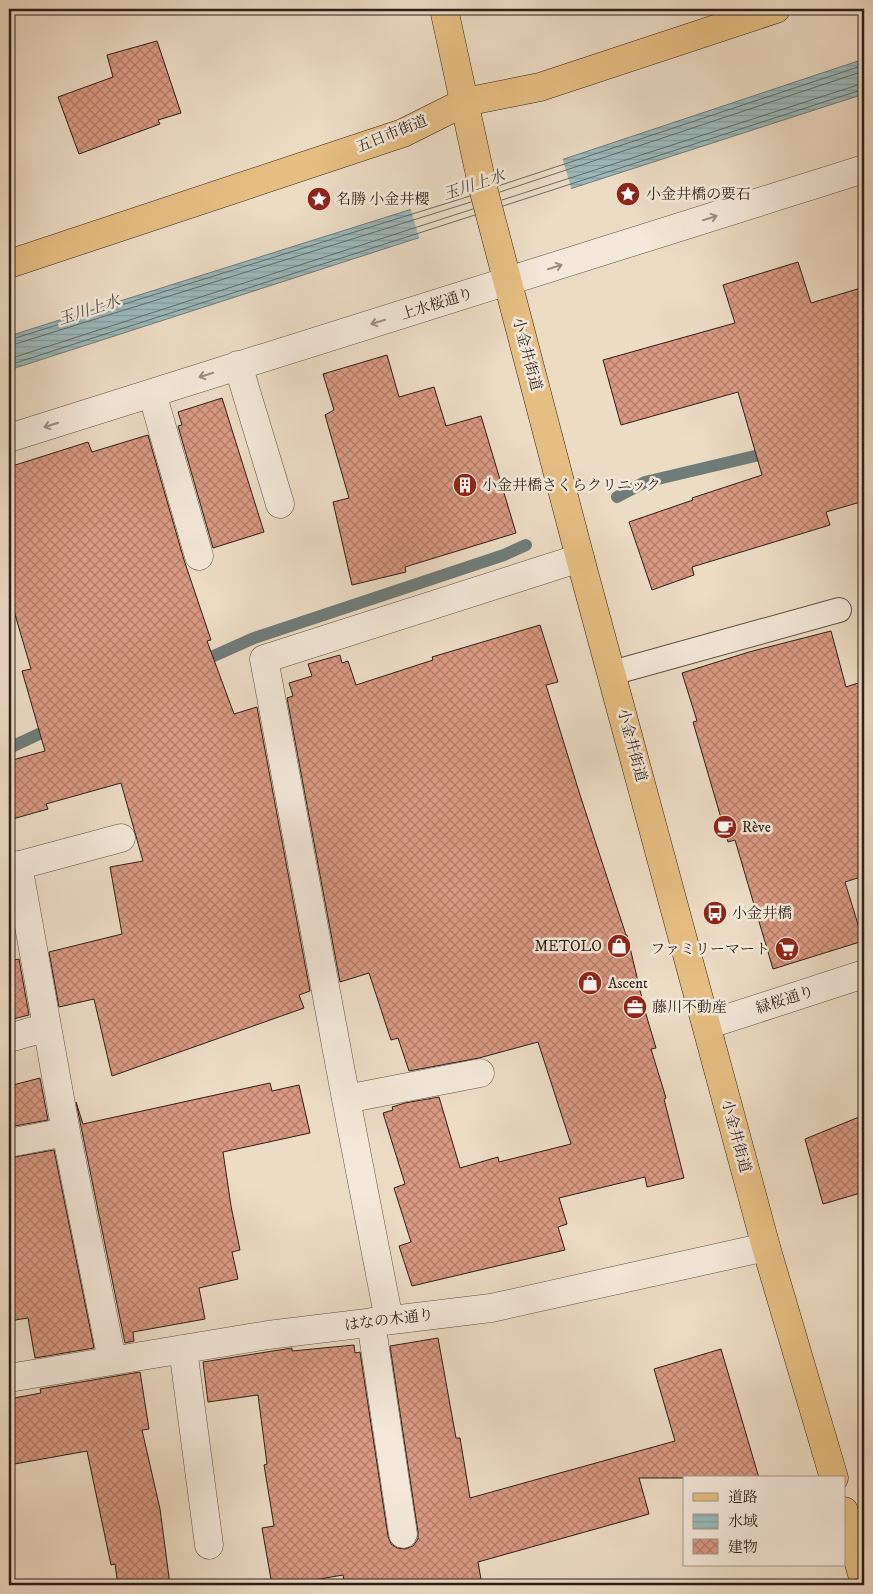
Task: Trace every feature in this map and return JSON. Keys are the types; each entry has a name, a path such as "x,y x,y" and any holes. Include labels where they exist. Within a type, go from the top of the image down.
{"main road":[{"name":"小金井街道","path":"444,9 482,184 580,558 766,1247 833,1476"},
{"name":"五日市街道","path":"9,264 403,133 465,102 540,87 770,10"},
{"path":"853,1526 864,1581"}],"street":[{"name":"上水桜通り","path":"9,438 864,169"},
{"path":"238,365 280,504"},
{"path":"152,393 199,556"},
{"path":"403,1534 380,1321 346,1098 264,659 580,558"},
{"path":"112,1360 47,1027 13,866 122,838"},
{"name":"緑桜通り","path":"706,1025 864,974"},
{"path":"9,1038 47,1027"},
{"path":"346,1098 480,1074"},
{"path":"9,1143 66,1132"},
{"name":"はなの木通り","path":"9,1378 268,1335 491,1308 766,1247"},
{"path":"183,1349 209,1545"}],"lane":[{"path":"612,673 839,610"}],"water":[{"path":"864,59 864,94 9,370 9,336 447,198"}],"pier":[{"path":"562,157 572,191 420,241 410,207"}],"building":[{"path":"157,41 181,113 158,120 160,124 79,154 58,97 113,77 107,55"},
{"path":"798,262 811,303 864,287 864,501 826,512 830,525 692,567 694,575 652,590 629,522 693,500 692,498 762,475 738,392 621,425 603,360 735,323 723,285"},
{"path":"387,355 399,397 434,387 446,426 481,416 516,533 405,567 406,572 352,585 333,502 349,498 325,415 334,410 323,374"},
{"path":"222,398 264,532 213,548 178,426 182,425 178,412"},
{"path":"148,435 184,560 211,640 207,641 234,714 257,707 310,991 299,995 304,1008 112,1076 94,999 59,1007 49,952 122,934 110,867 143,861 121,783 46,804 48,809 9,820 9,761 45,751 22,671 31,669 9,594 9,467 88,442 92,452"},
{"path":"540,625 558,682 546,685 580,795 627,935 656,1048 651,1049 666,1098 664,1099 684,1178 647,1187 645,1177 559,1198 567,1224 558,1227 565,1250 412,1286 399,1246 411,1242 394,1188 405,1184 383,1113 393,1110 392,1107 405,1103 439,1097 460,1168 498,1157 499,1162 571,1144 538,1042 479,1058 409,1071 398,1038 391,1040 369,973 340,982 287,698 293,696 289,683 312,676 308,664 340,655 342,663 348,661 356,685 433,660 432,657"},
{"path":"831,631 846,687 864,681 864,876 845,882 863,941 773,969 735,840 728,842 693,722 697,721 682,673 749,652"},
{"path":"19,959 29,1015 9,1020 9,961"},
{"path":"40,1078 48,1120 9,1127 9,1086"},
{"path":"270,1083 272,1091 299,1085 310,1133 223,1152 240,1250 232,1252 238,1279 199,1288 205,1319 133,1332 134,1341 125,1343 76,1102 83,1124"},
{"path":"864,1115 864,1192 823,1204 805,1139"},
{"path":"54,1150 94,1348 35,1358 28,1318 9,1321 9,1158"},
{"path":"438,1338 456,1438 460,1438 470,1498 675,1441 654,1369 721,1349 758,1476 639,1478 649,1514 478,1562 482,1585 345,1585 343,1575 285,1585 272,1585 262,1528 274,1526 264,1465 267,1464 258,1395 208,1402 203,1362 292,1348 292,1351 354,1345 355,1353 360,1352 388,1536 391,1544 397,1548 405,1549 413,1546 418,1539 418,1532 390,1346"},
{"path":"140,1372 149,1429 142,1430 160,1509 170,1585 118,1585 115,1564 111,1565 87,1451 9,1465 9,1399 41,1393 40,1389"}],"waterway":[{"path":"617,497 645,482 772,452"},
{"path":"198,663 254,638 504,555 526,545"},
{"path":"9,748 54,727"}],"place":[{"name":"小金井橋の要石","path":"628,194"},
{"name":"名勝 小金井櫻","path":"319,199"},
{"name":"小金井橋さくらクリニック","path":"465,485"},
{"name":"Rève","path":"725,827"},
{"name":"小金井橋","path":"715,913"},
{"name":"METOLO","path":"619,946"},
{"name":"ファミリーマート","path":"787,949"},
{"name":"Ascent","path":"590,983"},
{"name":"藤川不動産","path":"635,1007"}],"water label":[{"name":"玉川上水","path":"474,185"},
{"name":"玉川上水","path":"89,310"}]}
